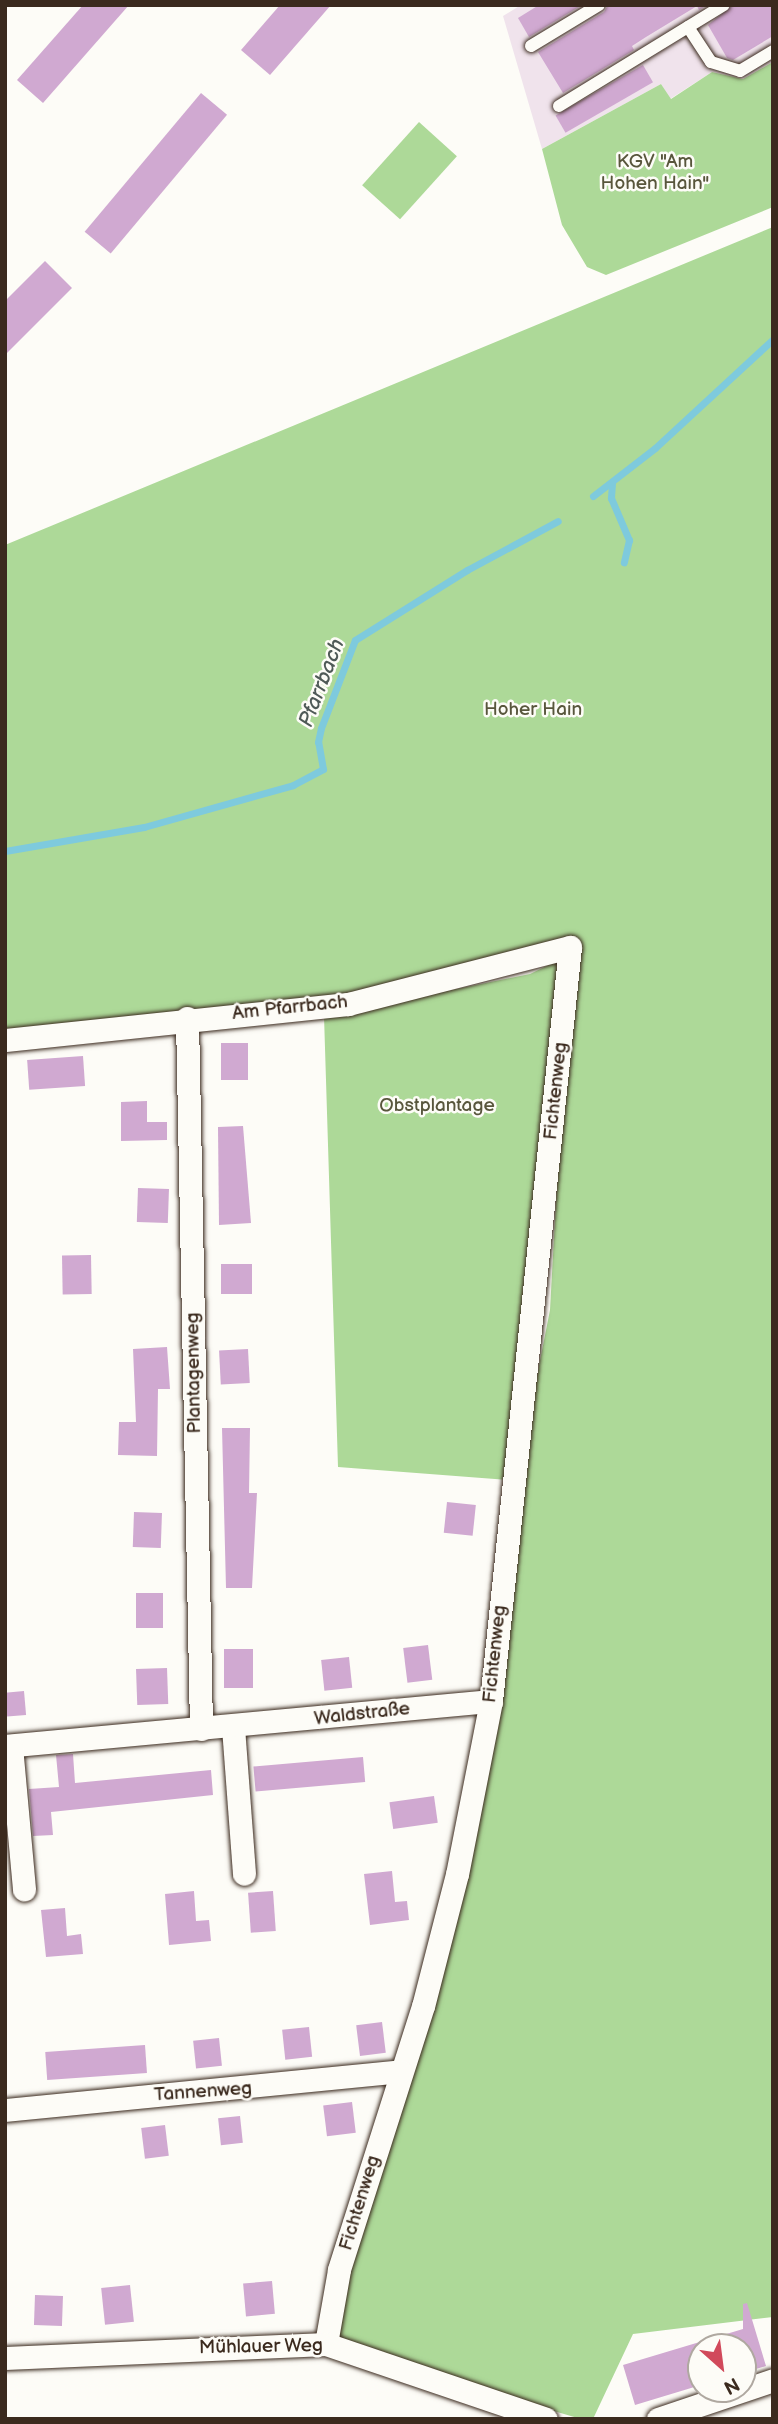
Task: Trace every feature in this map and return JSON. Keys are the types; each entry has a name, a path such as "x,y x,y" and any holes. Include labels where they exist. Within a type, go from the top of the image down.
{"street":[{"name":"Am Pfarrbach","path":"5,1040 187,1018 348,1004 570,947"},
{"name":"Fichtenweg","path":"326,2344 339,2270 400,2071 423,2006 457,1874 491,1701 570,947"},
{"name":"Plantagenweg","path":"187,1018 201,1729"},
{"name":"Waldstraße","path":"24,1889 8,1746 491,1701"},
{"path":"233,1727 244,1874"},
{"name":"Tannenweg","path":"5,2110 400,2071"},
{"name":"Mühlauer Weg","path":"5,2358 326,2344 475,2398 546,2419"},
{"path":"658,2419 773,2379"}],"lane":[{"path":"531,46 599,5"},
{"path":"559,106 723,5"},
{"path":"688,27 711,62 740,71 773,51"}],"shaded area":[{"path":"521,5 773,5 773,62 743,79 712,72 670,99 661,84 542,149 503,16"}],"green space":[{"name":"KGV \"Am Hohen Hain\"","path":"773,62 773,207 606,275 587,267 562,225 542,149 661,84 671,99 712,72 743,79"},
{"path":"419,122 457,156 400,219 362,185"},
{"name":"Hoher Hain","path":"773,227 773,2317 633,2334 593,2419 581,2419 326,2344 457,1874 515,1487 550,1310 570,948 348,1004 5,1040 5,545"},
{"name":"Obstplantage","path":"563,958 508,1480 338,1467 324,1016 530,974"}],"building":[{"path":"83,5 129,5 43,103 17,80"},
{"path":"280,5 331,5 270,75 241,50"},
{"path":"539,5 582,5 529,37 518,18"},
{"path":"608,5 707,5 699,10 697,6 646,37 632,46 634,50 563,93 538,52 604,12"},
{"path":"733,5 773,5 773,36 733,60 727,58 708,25"},
{"path":"643,65 653,82 566,133 556,116"},
{"path":"201,93 227,115 111,254 85,232"},
{"path":"45,261 72,288 5,355 5,301"},
{"path":"221,1043 248,1043 248,1080 221,1080"},
{"path":"83,1056 85,1086 29,1090 27,1060"},
{"path":"147,1101 147,1122 167,1122 167,1140 121,1141 121,1102"},
{"path":"243,1126 251,1223 219,1225 218,1127"},
{"path":"138,1188 169,1189 168,1223 137,1222"},
{"path":"91,1255 92,1294 63,1295 62,1256"},
{"path":"221,1264 252,1264 252,1294 221,1294"},
{"path":"167,1347 170,1389 158,1389 157,1456 118,1455 119,1422 136,1422 133,1349"},
{"path":"248,1349 250,1383 221,1384 219,1351"},
{"path":"222,1428 250,1428 249,1493 257,1493 252,1588 226,1588"},
{"path":"447,1502 476,1505 473,1536 444,1533"},
{"path":"134,1512 162,1513 161,1548 133,1547"},
{"path":"136,1593 163,1593 163,1628 136,1628"},
{"path":"428,1645 432,1680 407,1683 403,1648"},
{"path":"224,1649 253,1649 253,1688 224,1688"},
{"path":"349,1657 352,1688 324,1691 321,1660"},
{"path":"167,1668 168,1704 137,1705 136,1669"},
{"path":"24,1691 26,1715 7,1717 5,1693"},
{"path":"73,1754 75,1783 211,1770 213,1795 51,1812 53,1835 33,1836 29,1789 59,1787 56,1755"},
{"path":"363,1757 365,1782 256,1791 253,1767"},
{"path":"434,1796 438,1823 393,1829 389,1802"},
{"path":"392,1871 395,1902 407,1901 409,1920 370,1925 364,1874"},
{"path":"194,1891 196,1921 209,1920 211,1941 169,1945 165,1894"},
{"path":"273,1891 276,1931 251,1933 248,1893"},
{"path":"65,1908 67,1936 81,1934 83,1954 46,1957 41,1910"},
{"path":"382,2022 386,2053 360,2056 356,2025"},
{"path":"309,2027 312,2057 285,2060 282,2030"},
{"path":"219,2038 222,2066 196,2069 193,2041"},
{"path":"145,2045 147,2073 47,2080 45,2052"},
{"path":"352,2102 356,2133 327,2136 323,2106"},
{"path":"240,2116 243,2143 221,2145 218,2118"},
{"path":"165,2125 169,2156 145,2159 141,2128"},
{"path":"272,2281 275,2314 246,2316 243,2284"},
{"path":"130,2285 134,2322 105,2325 101,2288"},
{"path":"35,2295 63,2296 62,2326 34,2325"},
{"path":"747,2303 756,2333 730,2333 743,2329 743,2304"},
{"path":"757,2336 766,2366 757,2369"},
{"path":"687,2346 687,2389 635,2405 623,2365"}],"waterway":[{"name":"Pfarrbach","path":"593,496 655,448 773,339"},
{"path":"612,483 611,498 629,540 624,562"},
{"name":"Pfarrbach","path":"5,851 144,827 293,785 323,769 318,742 321,728 355,640 467,570 558,521"}]}
